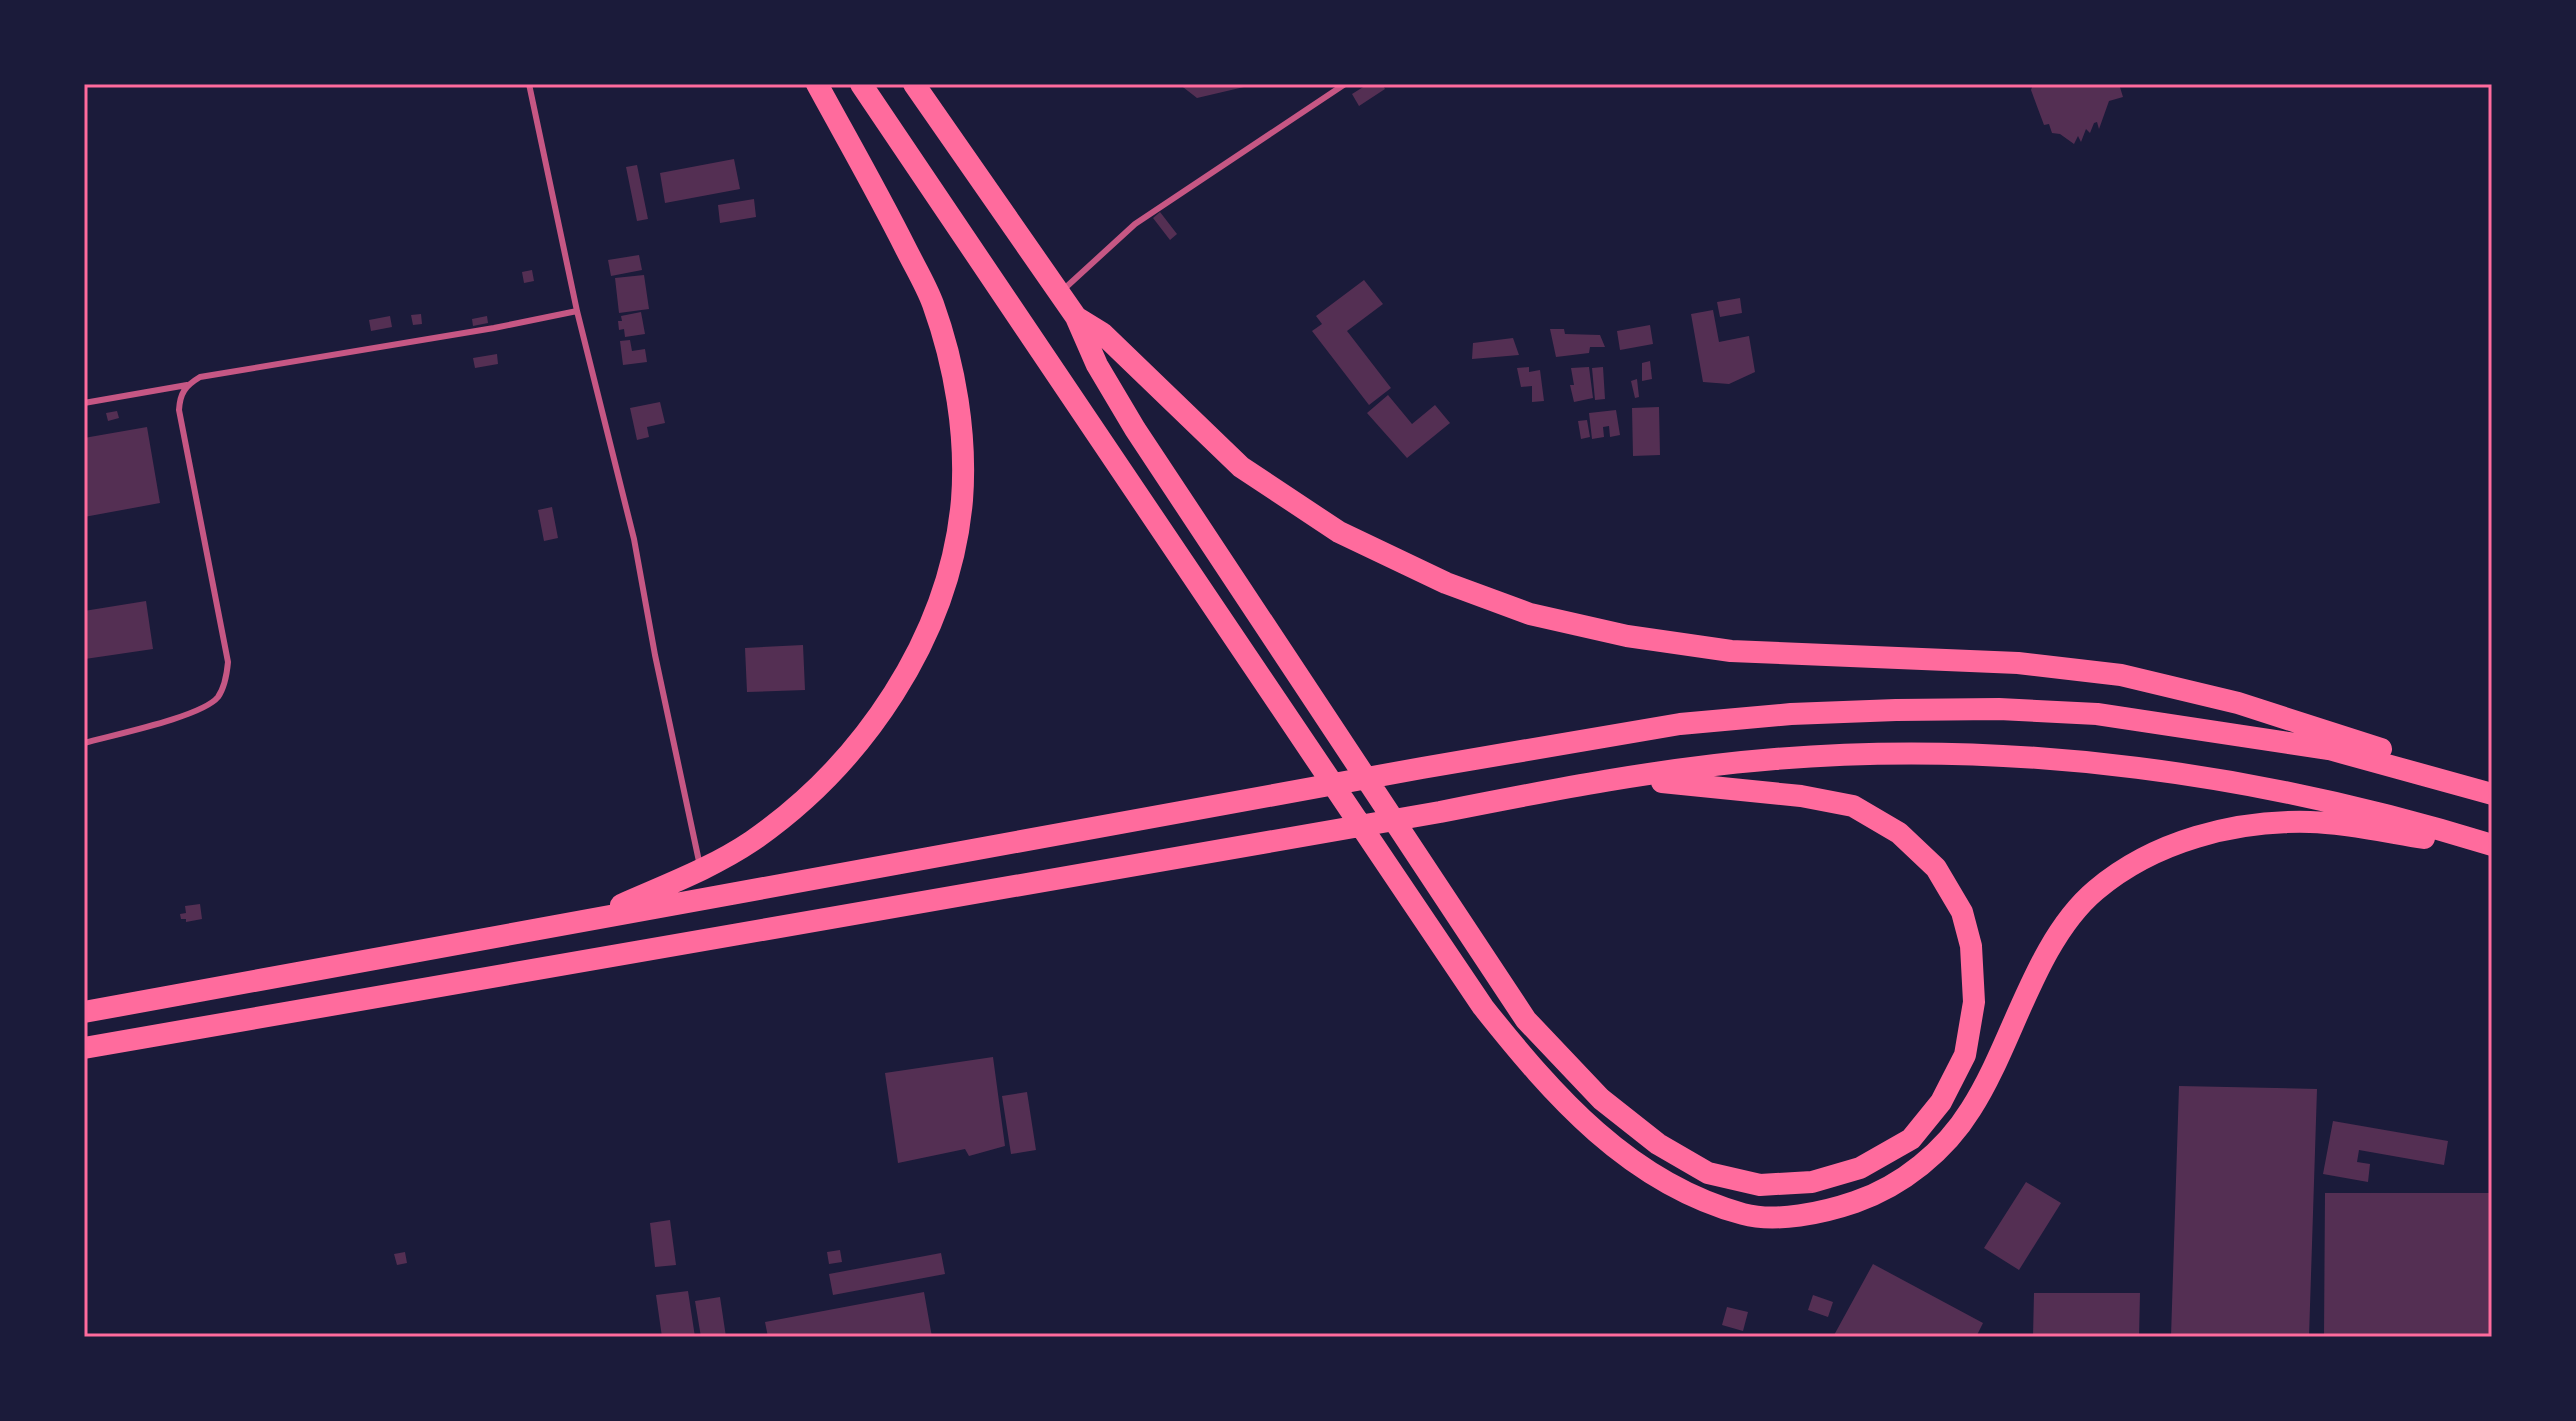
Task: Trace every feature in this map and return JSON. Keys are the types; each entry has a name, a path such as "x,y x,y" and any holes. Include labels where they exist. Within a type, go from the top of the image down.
{"highway":[{"path":"583,921 701,870 750,842 797,807 866,734 923,640 941,595 962,501 957,397 946,345 932,301 817,84"},
{"path":"861,84 1483,1007 1526,1061 1576,1115 1649,1172 1696,1195 1745,1215 1787,1217 1831,1211 1877,1195 1913,1171 1943,1145 1971,1110 2035,977 2068,922 2094,891 2132,864 2167,847 2209,834 2256,825 2311,822 2373,829 2454,844 2492,855"},
{"path":"914,84 1076,317 1097,365 1135,429 1526,1020 1601,1099 1658,1144 1708,1173 1760,1185 1812,1182 1860,1168 1911,1139 1941,1102 1965,1055 1974,1002 1971,946 1962,912 1936,868 1899,833 1853,806 1801,796 1701,785 1597,781"},
{"path":"1076,317 1102,333 1241,467 1339,532 1446,583 1530,614 1627,636 1731,651 2018,663 2121,675 2238,703 2404,756 2492,791"},
{"path":"84,1012 1422,768 1680,724 1791,714 1999,709 2097,714 2329,749 2492,791"},
{"path":"84,1048 1440,812 1597,781 1774,759 1875,754 1992,755 2090,762 2256,787 2359,808 2492,845"}],"lane":[{"path":"529,84 577,311 634,539 655,655 701,870"},
{"path":"1060,293 1135,224 1345,84"},
{"path":"84,743 202,710 218,697 226,678 228,662 179,410 180,396 188,385 200,377 494,328 577,311"},
{"path":"84,403 188,385"}],"building":[{"path":"1179,84 1243,84 1244,87 1197,98"},
{"path":"1368,84 1382,84 1385,89 1359,106 1352,94"},
{"path":"2033,84 2119,84 2123,97 2109,101 2099,129 2097,122 2094,123 2090,133 2086,129 2081,142 2078,136 2074,144 2060,134 2052,133 2049,124 2044,125 2031,90"},
{"path":"734,159 740,189 665,203 660,173"},
{"path":"637,165 648,219 637,221 626,167"},
{"path":"754,199 756,217 720,223 718,205"},
{"path":"1160,212 1177,234 1170,240 1153,218"},
{"path":"639,255 642,270 611,276 608,260"},
{"path":"532,270 534,281 524,283 522,272"},
{"path":"644,275 649,309 619,313 615,278"},
{"path":"1364,280 1383,304 1347,331 1391,388 1369,405 1312,331 1322,324 1316,316"},
{"path":"1740,298 1742,313 1720,317 1717,302"},
{"path":"1713,310 1719,342 1749,336 1755,372 1729,384 1703,382 1691,314"},
{"path":"641,312 645,334 625,337 624,329 619,330 621,316"},
{"path":"421,314 422,324 413,325 411,315"},
{"path":"390,316 392,327 371,331 369,320"},
{"path":"487,316 488,323 473,326 472,319"},
{"path":"1650,325 1653,344 1620,350 1617,331"},
{"path":"1550,329 1564,329 1565,334 1600,335 1605,347 1590,347 1589,353 1556,357"},
{"path":"1513,338 1519,355 1472,359 1473,343"},
{"path":"630,340 632,351 645,349 647,362 623,365 620,341"},
{"path":"497,354 498,364 475,368 473,358"},
{"path":"1650,361 1652,379 1642,381 1642,363"},
{"path":"1529,367 1529,372 1540,370 1544,401 1532,402 1532,386 1521,387 1517,368"},
{"path":"1589,367 1593,398 1574,402 1570,385 1574,385 1571,368"},
{"path":"1603,367 1605,399 1595,400 1592,368"},
{"path":"1637,379 1639,397 1635,398 1631,381"},
{"path":"1388,395 1412,424 1435,405 1450,423 1407,458 1367,413"},
{"path":"660,402 665,423 647,427 649,437 637,440 630,408"},
{"path":"1659,407 1660,455 1633,456 1632,408"},
{"path":"1616,410 1620,435 1610,437 1609,426 1603,427 1604,437 1592,439 1589,413"},
{"path":"117,411 119,418 108,421 106,413"},
{"path":"1587,420 1590,437 1581,439 1578,421"},
{"path":"147,427 160,503 84,517 84,438"},
{"path":"552,507 558,538 544,541 538,510"},
{"path":"146,601 153,649 85,659 84,611"},
{"path":"803,645 805,690 747,692 745,648"},
{"path":"200,904 202,919 186,922 186,919 181,919 180,914 186,913 185,906"},
{"path":"993,1057 1005,1146 969,1156 965,1149 898,1163 885,1073"},
{"path":"2179,1086 2317,1089 2309,1337 2171,1337"},
{"path":"1027,1092 1036,1150 1011,1154 1002,1096"},
{"path":"2333,1121 2448,1141 2444,1165 2359,1150 2357,1162 2370,1164 2368,1182 2323,1174"},
{"path":"2026,1182 2061,1203 2019,1270 1984,1248"},
{"path":"2325,1193 2492,1193 2492,1337 2324,1337"},
{"path":"670,1220 676,1265 655,1267 650,1223"},
{"path":"840,1250 842,1262 829,1264 827,1252"},
{"path":"405,1252 407,1263 397,1265 394,1254"},
{"path":"941,1253 945,1274 833,1295 829,1274"},
{"path":"1873,1264 1983,1323 1976,1337 1833,1337"},
{"path":"688,1291 695,1337 662,1337 656,1295"},
{"path":"924,1292 932,1337 768,1337 765,1322"},
{"path":"2034,1293 2140,1293 2139,1337 2033,1337"},
{"path":"1813,1295 1833,1302 1828,1317 1808,1310"},
{"path":"720,1297 726,1337 701,1337 695,1301"},
{"path":"1727,1307 1748,1312 1743,1331 1722,1325"}]}
